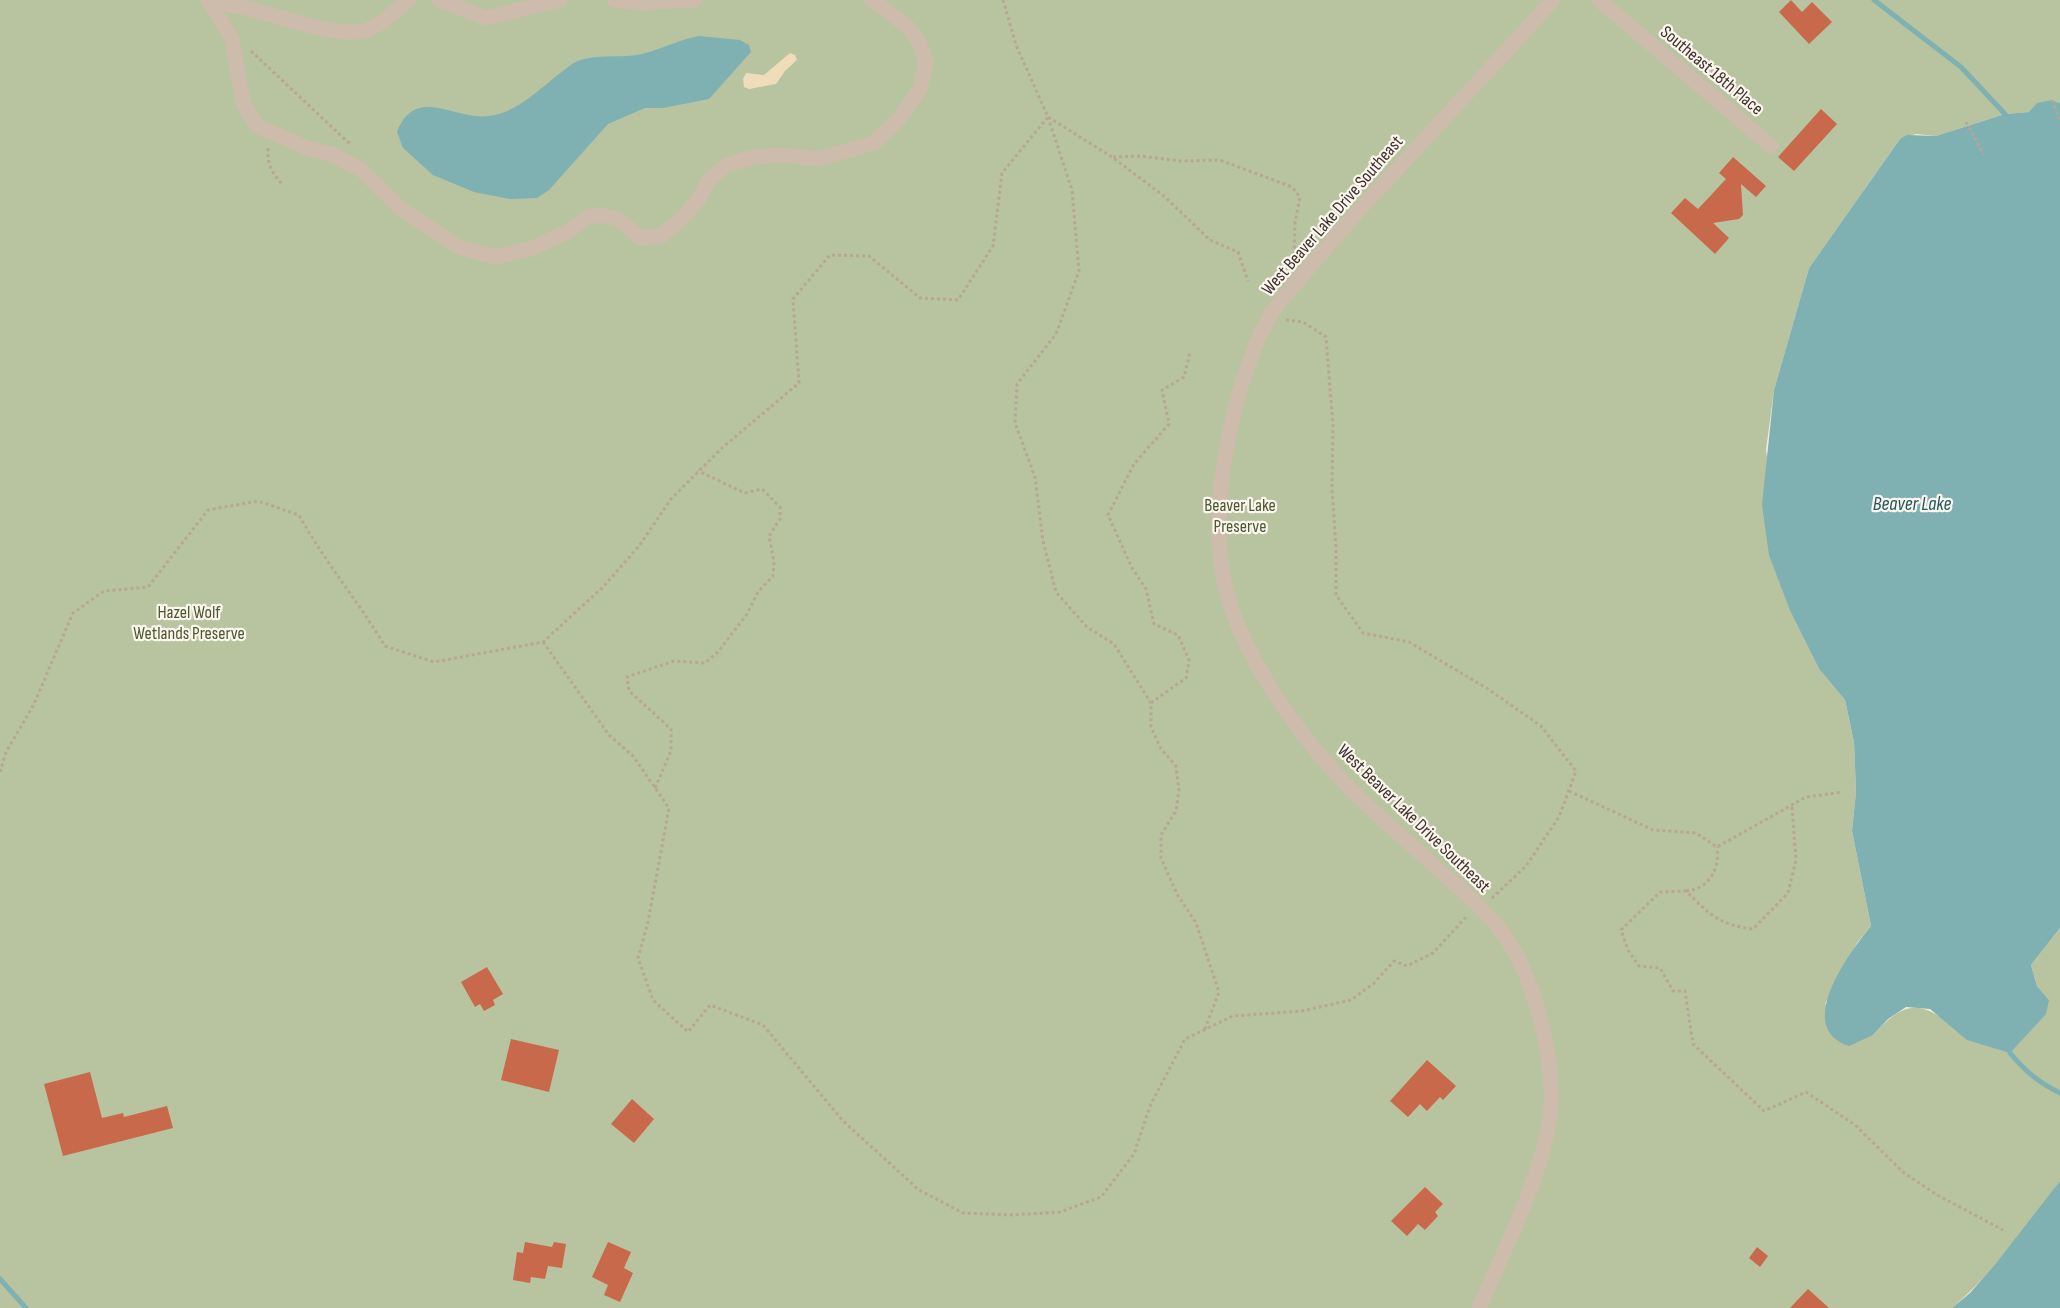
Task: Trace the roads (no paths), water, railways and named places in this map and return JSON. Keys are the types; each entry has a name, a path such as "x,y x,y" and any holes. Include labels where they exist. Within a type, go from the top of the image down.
{"street":[{"path":"209,1 239,6 346,33 371,29 409,0"},
{"path":"439,0 486,18 560,0"},
{"path":"614,0 642,3 695,0"},
{"path":"209,1 232,39 243,103 257,126 333,155 360,169 401,209 459,248 495,257 533,248 567,232 588,217 602,215 619,220 641,238 661,236 681,219 699,199 708,181 726,165 753,157 782,155 818,159 874,143 898,120 920,89 926,63 919,42 906,25 872,0"},
{"name":"West Beaver Lake Drive Southeast","path":"1479,1308 1538,1166 1547,1131 1552,1091 1545,1035 1531,989 1513,951 1494,922 1476,907 1461,888 1340,779 1286,709 1263,673 1237,621 1226,589 1220,558 1221,504 1228,440 1240,387 1268,318 1336,236 1553,0"},
{"name":"Southeast 18th Place","path":"1599,0 1772,146"}],"water":[{"path":"699,36 740,40 749,45 751,52 709,99 663,108 645,108 608,124 549,190 537,198 510,199 474,192 433,175 403,148 397,132 405,118 415,110 425,107 476,116 500,114 529,98 578,61 637,55"},
{"name":"Beaver Lake","path":"2052,100 2060,103 2060,928 2031,965 2037,986 2049,1000 2046,1014 2010,1053 1967,1040 1930,1009 1906,1007 1888,1019 1873,1035 1849,1046 1833,1037 1826,1023 1826,1007 1831,989 1840,971 1871,926 1852,831 1856,792 1854,742 1845,700 1819,669 1791,613 1769,555 1762,505 1774,390 1809,268 1900,139 1907,135 1936,136 2005,114 2029,112 2037,103"},
{"path":"2060,1181 2060,1308 1952,1308 1970,1293 1997,1262"}],"waterway":[{"path":"1874,0 1961,67 2005,114"},
{"path":"2010,1053 2033,1076 2060,1093"},
{"path":"0,1279 26,1308"}],"park label":[{"name":"Beaver Lake Preserve","path":"1240,515"},
{"name":"Hazel Wolf Wetlands Preserve","path":"189,622"}]}
